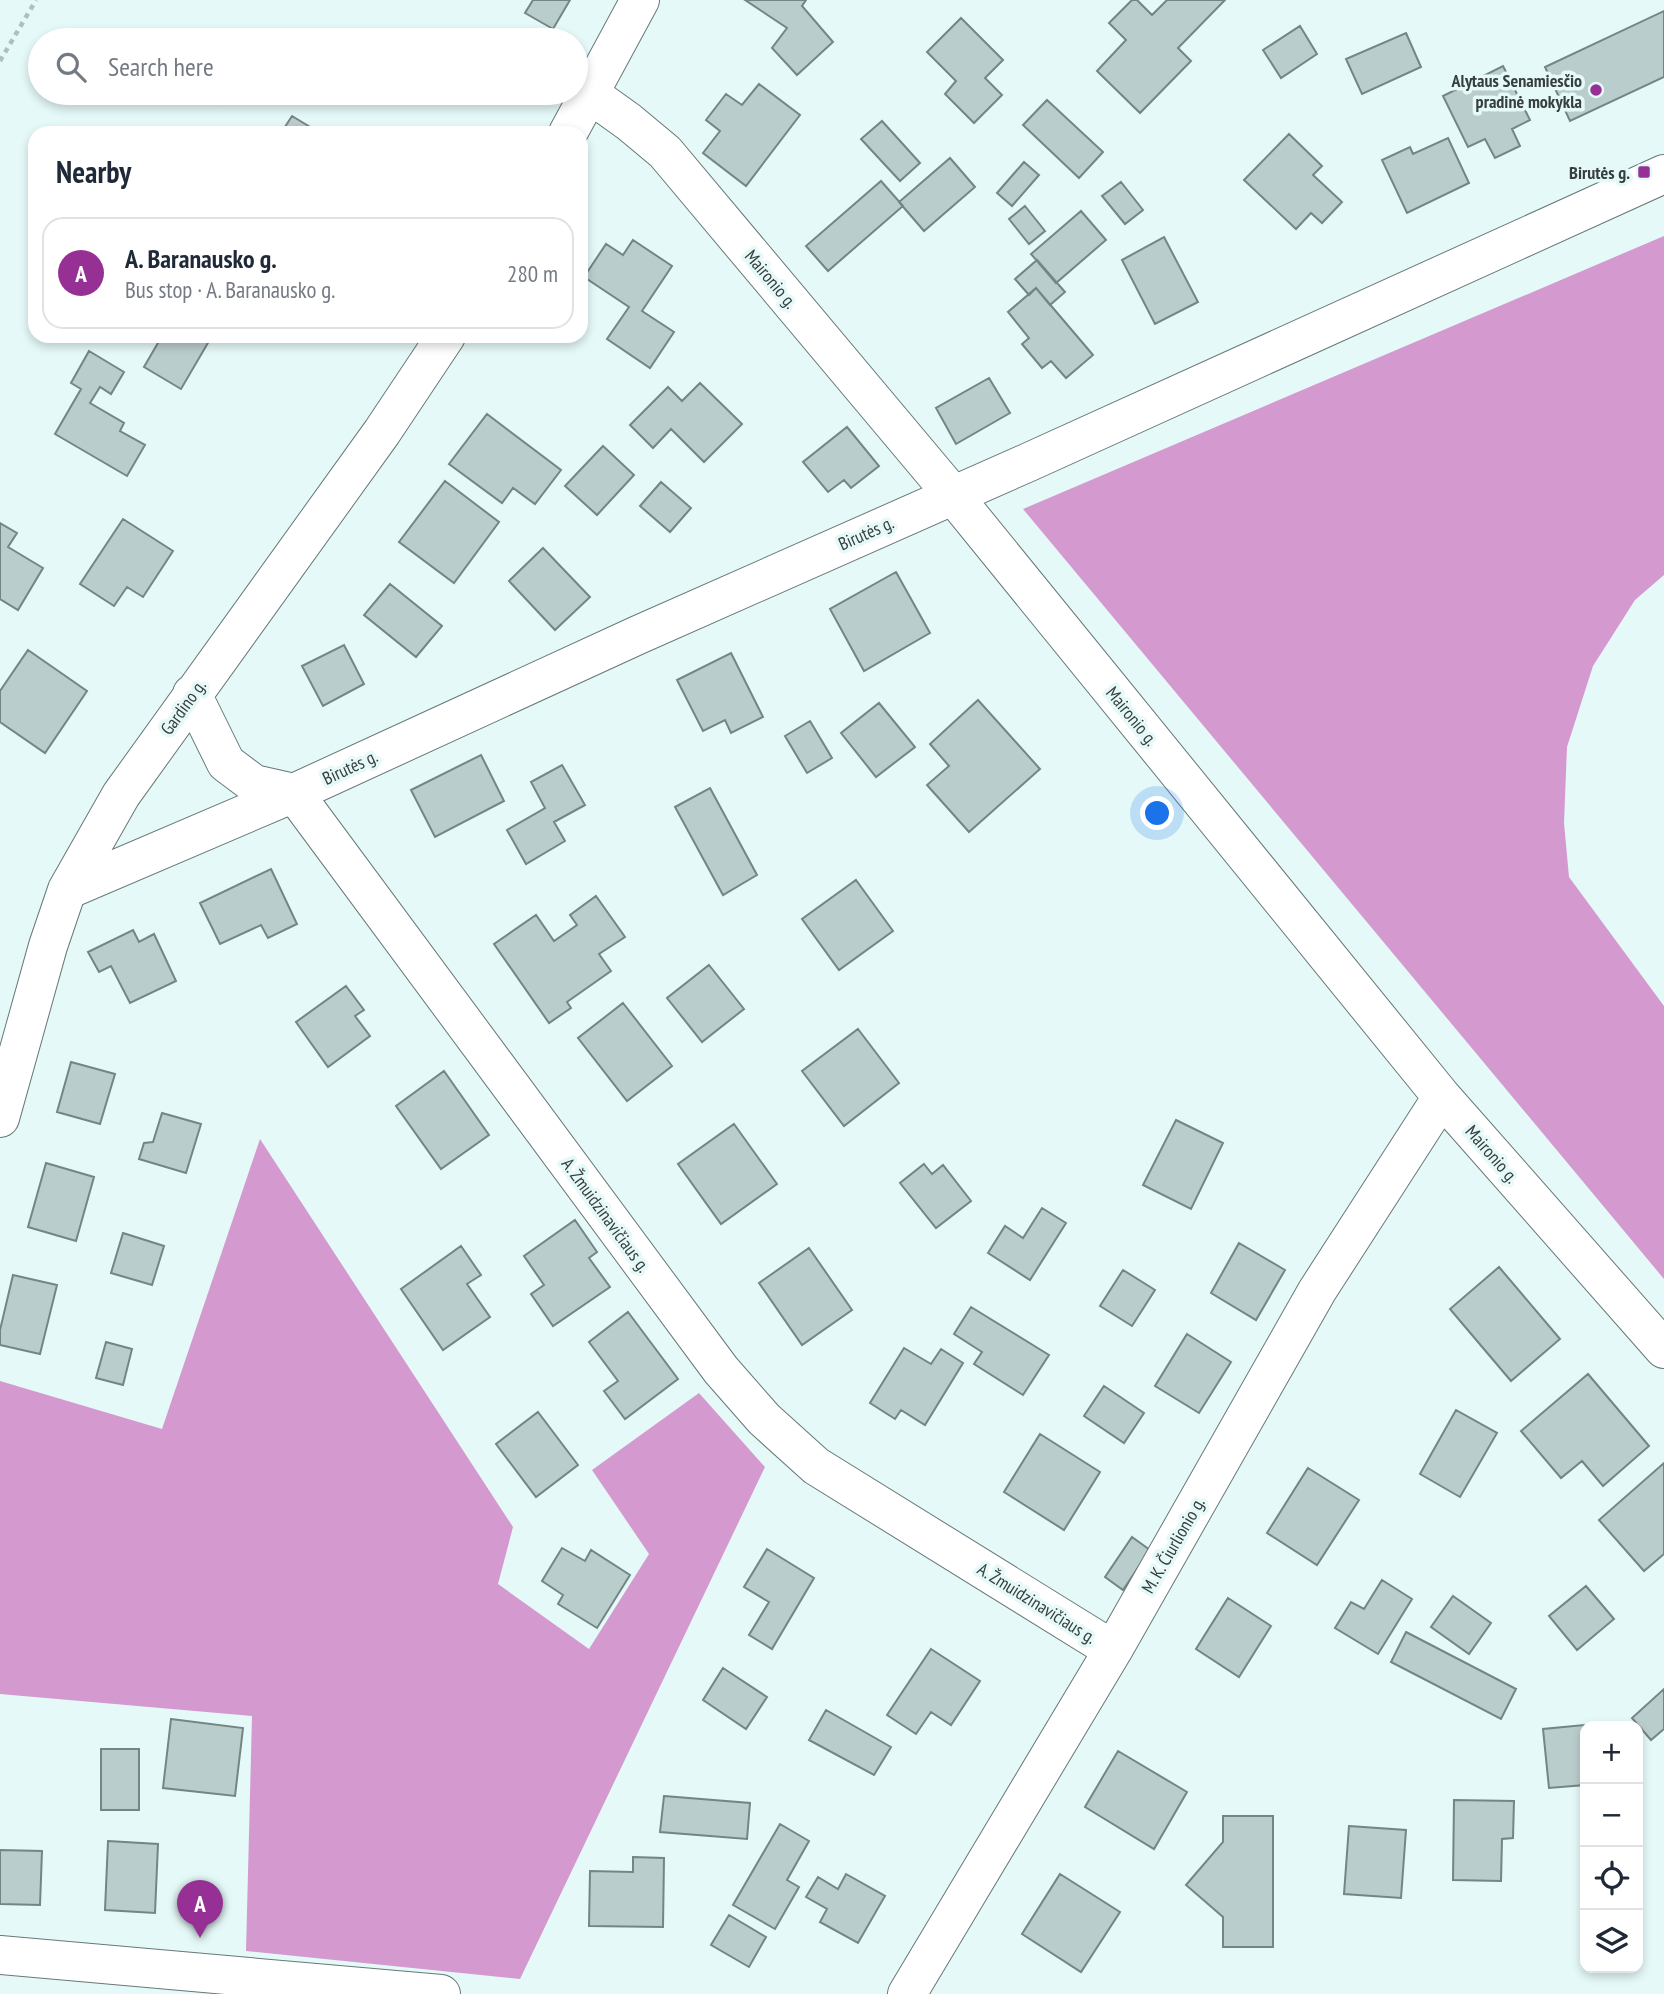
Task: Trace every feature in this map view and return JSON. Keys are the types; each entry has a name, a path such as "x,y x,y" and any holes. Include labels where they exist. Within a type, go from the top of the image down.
{"street":[{"path":"588,98 640,0"},
{"name":"Maironio g.","path":"590,94 664,152 952,494 1442,1097 1664,1349"},
{"path":"572,126 584,105"},
{"name":"Birutės g.","path":"67,890 294,793 1664,174"},
{"name":"Gardino g.","path":"0,1118 48,946 67,890 121,795 382,432 441,343"},
{"path":"192,694 226,763 254,784 294,793"},
{"name":"A. Žmuidzinavičiaus g.","path":"294,793 721,1370 764,1419 816,1466 1113,1650"},
{"name":"M. K. Čiurlionio g.","path":"907,1994 1113,1650 1317,1291 1442,1097"},
{"path":"0,1955 441,1994"}],"path":[{"path":"0,61 36,0"}],"shaded area":[{"path":"1664,236 1664,575 1635,600 1593,666 1567,747 1564,823 1569,877 1664,1006 1664,1279 1023,509"},
{"path":"260,1139 513,1527 498,1584 589,1649 649,1554 592,1470 699,1393 765,1467 520,1979 246,1951 252,1716 0,1694 0,1381 162,1429"}],"building":[{"path":"533,0 570,0 554,28 525,13"},
{"path":"745,0 806,0 802,6 833,42 797,75 772,48 787,28"},
{"path":"1132,0 1137,0 1152,15 1167,0 1225,0 1178,48 1191,61 1140,113 1097,71 1126,40 1109,23"},
{"path":"1664,11 1664,77 1570,121 1545,67"},
{"path":"961,18 1003,60 985,78 1002,95 974,123 945,94 956,81 927,52"},
{"path":"1300,26 1317,54 1281,78 1263,50"},
{"path":"1406,33 1421,67 1362,94 1346,59"},
{"path":"1503,66 1530,120 1512,129 1520,146 1495,158 1485,139 1468,147 1443,96"},
{"path":"759,84 800,115 746,186 703,153 720,131 706,120 726,94 742,105"},
{"path":"1047,100 1103,152 1079,178 1023,125"},
{"path":"292,116 308,126 286,126"},
{"path":"882,121 920,163 900,181 861,139"},
{"path":"1289,134 1322,166 1313,175 1342,202 1322,223 1311,213 1296,229 1244,180"},
{"path":"1448,138 1469,183 1407,213 1382,160 1410,147 1413,154"},
{"path":"950,158 975,187 924,231 899,202"},
{"path":"1024,162 1039,175 1012,206 997,193"},
{"path":"881,181 903,206 828,271 806,246"},
{"path":"1121,182 1143,210 1125,224 1102,196"},
{"path":"1025,206 1045,231 1029,244 1009,219"},
{"path":"1081,211 1106,240 1056,283 1031,254"},
{"path":"1164,237 1198,302 1155,324 1122,260"},
{"path":"633,240 672,266 642,311 674,332 650,368 607,339 629,307 588,280 588,271 606,244 623,255"},
{"path":"1037,260 1065,292 1050,305 1036,288 1029,295 1015,279"},
{"path":"1036,288 1093,355 1066,378 1051,361 1042,368 1022,344 1029,338 1008,312"},
{"path":"158,343 208,343 181,389 144,367"},
{"path":"89,351 124,372 111,394 100,387 90,403 124,423 120,431 145,445 127,476 55,434 81,389 71,383"},
{"path":"989,378 1010,413 956,444 936,408"},
{"path":"700,383 742,424 704,462 671,429 653,448 630,425 668,387 682,401"},
{"path":"487,414 561,470 535,504 513,488 502,503 449,464"},
{"path":"847,427 879,466 851,488 844,480 828,492 803,462"},
{"path":"603,446 634,475 597,515 565,486"},
{"path":"445,481 499,522 454,583 399,542"},
{"path":"661,482 691,508 670,532 640,506"},
{"path":"123,519 173,551 143,597 127,587 114,606 80,584"},
{"path":"0,523 17,533 8,547 43,568 18,610 0,599"},
{"path":"543,548 590,597 555,630 509,581"},
{"path":"896,572 930,633 864,671 830,609"},
{"path":"390,584 442,626 416,657 364,615"},
{"path":"344,645 364,684 323,706 302,666"},
{"path":"28,650 87,691 45,753 0,722 0,691"},
{"path":"731,653 763,717 731,733 725,720 703,731 677,680"},
{"path":"978,700 1040,769 969,832 927,785 949,766 930,744"},
{"path":"879,703 915,747 876,777 841,733"},
{"path":"810,721 832,758 807,773 785,736"},
{"path":"481,755 504,801 435,837 411,790"},
{"path":"562,765 585,805 554,822 565,841 526,864 507,830 545,808 531,782"},
{"path":"710,788 757,875 723,895 675,807"},
{"path":"271,869 297,924 268,938 261,925 220,944 200,903"},
{"path":"856,880 893,931 839,970 802,919"},
{"path":"596,896 625,937 599,954 611,971 567,1002 571,1008 549,1023 494,944 536,915 554,941 577,925 570,915"},
{"path":"133,930 139,942 154,934 176,981 130,1003 111,966 99,972 88,952"},
{"path":"709,965 744,1009 702,1042 667,998"},
{"path":"346,986 364,1010 355,1016 370,1036 328,1067 296,1022"},
{"path":"623,1003 672,1066 627,1101 578,1038"},
{"path":"858,1029 899,1083 844,1126 802,1071"},
{"path":"71,1062 115,1074 100,1124 57,1112"},
{"path":"444,1071 489,1135 441,1169 396,1106"},
{"path":"162,1113 201,1124 186,1173 139,1159 144,1143 153,1142"},
{"path":"1176,1120 1223,1143 1191,1209 1143,1185"},
{"path":"734,1124 777,1184 721,1224 678,1164"},
{"path":"46,1163 94,1177 76,1241 28,1227"},
{"path":"924,1164 932,1174 943,1165 971,1201 936,1228 900,1183"},
{"path":"1042,1208 1066,1223 1030,1280 988,1253 1005,1226 1023,1238"},
{"path":"575,1220 597,1252 589,1258 610,1287 553,1326 531,1294 544,1285 524,1256"},
{"path":"123,1233 164,1246 152,1285 111,1273"},
{"path":"1239,1243 1285,1270 1256,1320 1211,1293"},
{"path":"461,1246 481,1275 467,1284 490,1317 443,1350 401,1289"},
{"path":"809,1248 852,1310 802,1345 759,1283"},
{"path":"1499,1267 1560,1339 1511,1381 1450,1309"},
{"path":"1123,1270 1155,1290 1132,1326 1100,1306"},
{"path":"13,1275 57,1285 40,1354 0,1345 0,1330"},
{"path":"971,1307 1049,1355 1023,1395 974,1364 982,1352 954,1334"},
{"path":"628,1312 678,1379 625,1419 604,1391 618,1381 589,1342"},
{"path":"1187,1334 1231,1362 1199,1413 1155,1386"},
{"path":"106,1342 132,1349 123,1385 96,1378"},
{"path":"904,1348 931,1364 941,1349 963,1363 925,1425 901,1410 895,1419 870,1403"},
{"path":"1588,1374 1649,1446 1603,1486 1582,1461 1561,1478 1521,1431"},
{"path":"1104,1386 1144,1413 1124,1443 1084,1416"},
{"path":"1456,1410 1497,1433 1460,1497 1420,1474"},
{"path":"538,1412 578,1465 536,1497 496,1444"},
{"path":"1040,1434 1100,1472 1064,1530 1004,1492"},
{"path":"1664,1463 1664,1554 1644,1571 1599,1520"},
{"path":"1308,1468 1359,1500 1317,1565 1267,1533"},
{"path":"1132,1537 1150,1550 1123,1590 1105,1577"},
{"path":"562,1548 585,1561 591,1550 630,1575 597,1628 558,1604 563,1595 542,1581"},
{"path":"767,1549 814,1578 772,1649 749,1635 769,1602 744,1587"},
{"path":"1382,1580 1412,1599 1378,1654 1335,1628 1351,1602 1364,1609"},
{"path":"1586,1586 1614,1619 1577,1650 1549,1616"},
{"path":"1453,1596 1491,1623 1469,1654 1431,1627"},
{"path":"1228,1598 1271,1626 1239,1677 1196,1649"},
{"path":"1406,1632 1516,1689 1501,1719 1391,1662"},
{"path":"931,1649 980,1681 951,1725 931,1712 916,1734 887,1715"},
{"path":"723,1668 767,1697 746,1729 703,1700"},
{"path":"1664,1689 1664,1729 1651,1740 1643,1731 1643,1721 1635,1721 1632,1718"},
{"path":"826,1710 891,1747 874,1775 809,1740"},
{"path":"171,1719 243,1728 235,1796 163,1788"},
{"path":"1580,1725 1580,1785 1549,1788 1543,1729"},
{"path":"101,1749 139,1749 139,1810 101,1810"},
{"path":"1118,1751 1187,1792 1154,1849 1085,1807"},
{"path":"664,1796 750,1803 747,1839 660,1832"},
{"path":"1454,1800 1514,1801 1513,1838 1502,1839 1501,1881 1453,1880"},
{"path":"1223,1816 1273,1816 1273,1947 1223,1947 1223,1917 1186,1885 1223,1842"},
{"path":"780,1824 809,1841 787,1880 799,1887 775,1929 733,1905"},
{"path":"1349,1826 1406,1830 1401,1898 1344,1894"},
{"path":"108,1841 158,1844 155,1913 105,1910"},
{"path":"0,1850 42,1851 40,1905 0,1904"},
{"path":"633,1857 664,1858 663,1927 589,1926 590,1871 633,1872"},
{"path":"846,1874 885,1896 858,1943 820,1922 827,1909 806,1897 818,1877 838,1889"},
{"path":"1060,1874 1120,1912 1081,1972 1022,1934"},
{"path":"729,1915 766,1937 749,1967 711,1945"}],"place":[{"name":"Alytaus Senamiesčio pradinė mokykla","path":"1596,90"},
{"name":"Birutės g.","path":"1644,172"},
{"name":"A. Baranausko g.","path":"200,1938"}]}
